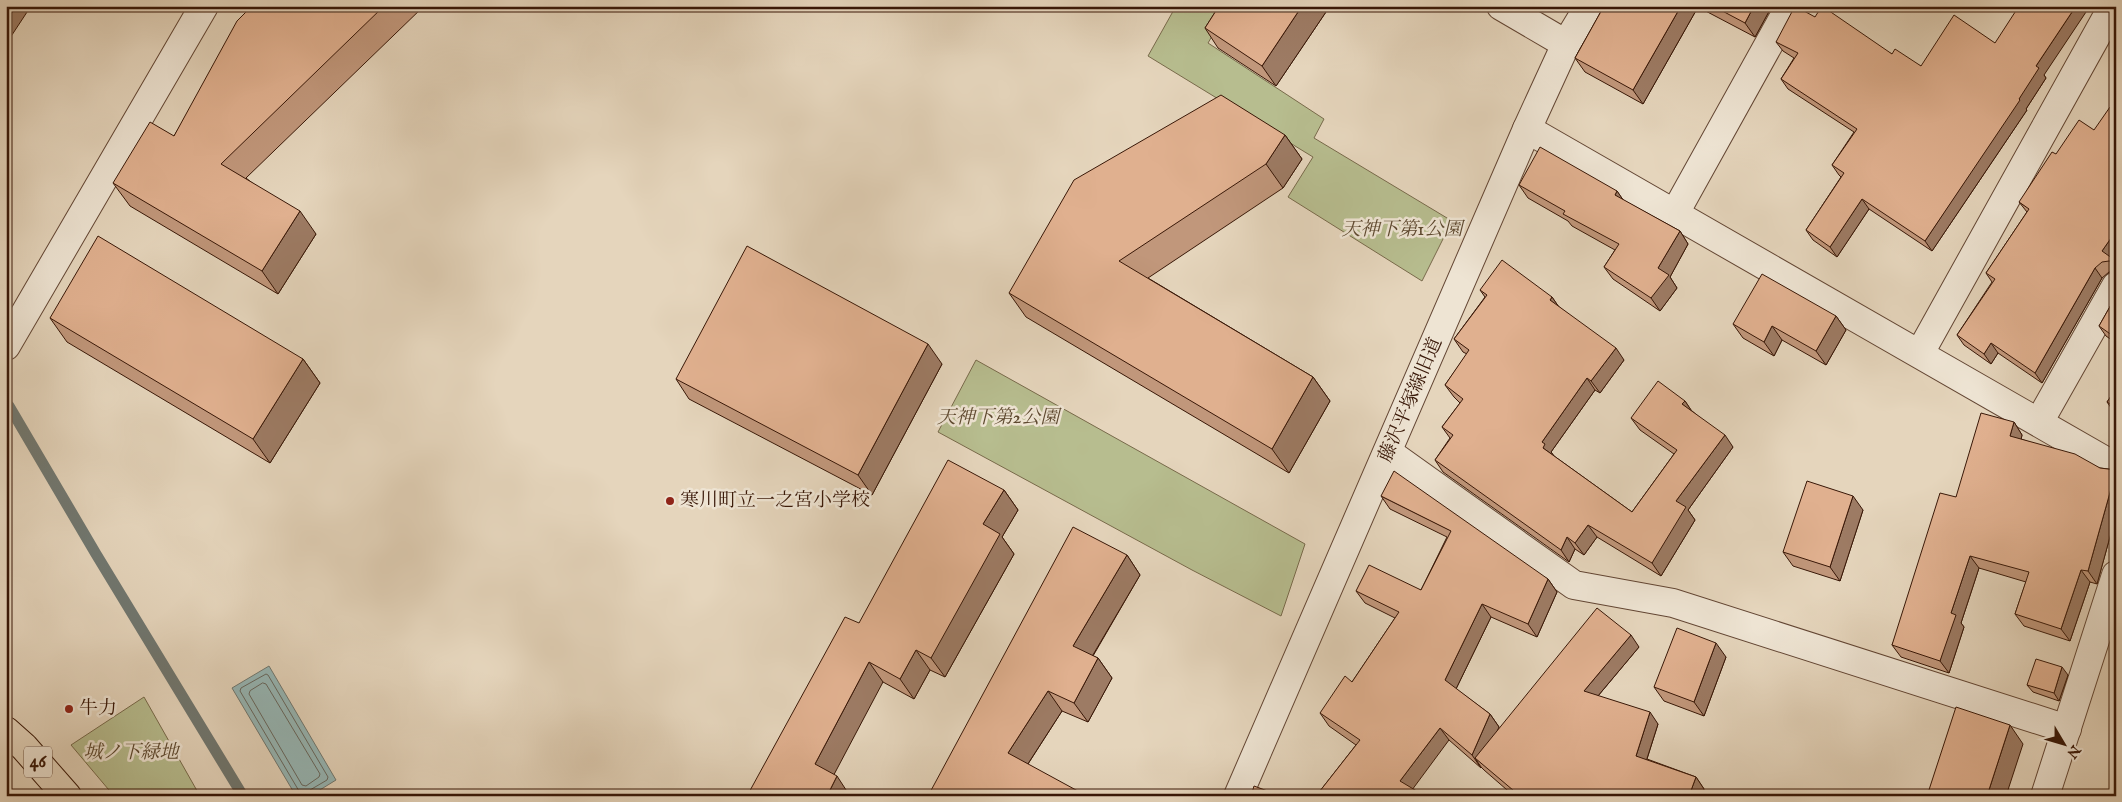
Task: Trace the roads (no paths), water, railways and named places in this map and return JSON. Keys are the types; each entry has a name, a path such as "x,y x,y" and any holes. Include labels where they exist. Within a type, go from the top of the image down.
{"main road":[{"name":"46","path":"6,731 24,747 67,796"}],"street":[{"path":"6,346 204,6"},
{"path":"1501,6 1566,44"},
{"name":"藤沢平塚線旧道","path":"1238,796 1527,129 1566,44 1589,6"},
{"path":"1674,213 1790,6"},
{"path":"1920,353 2112,6"},
{"path":"1527,129 2116,467"},
{"path":"2038,422 2116,286"},
{"path":"1388,453 1574,585 1673,603 2067,729"},
{"path":"2046,796 2116,575"}],"water":[{"path":"269,666 336,780 310,796 296,796 232,688"}],"waterway":[{"path":"6,404 9,406 96,554 243,796"}],"place":[{"name":"寒川町立一之宮小学校","path":"670,501"},
{"name":"牛力","path":"69,709"}],"park label":[{"name":"天神下第1公園","path":"1402,230"},
{"name":"天神下第2公園","path":"998,418"},
{"name":"城ノ下緑地","path":"131,753"}]}
